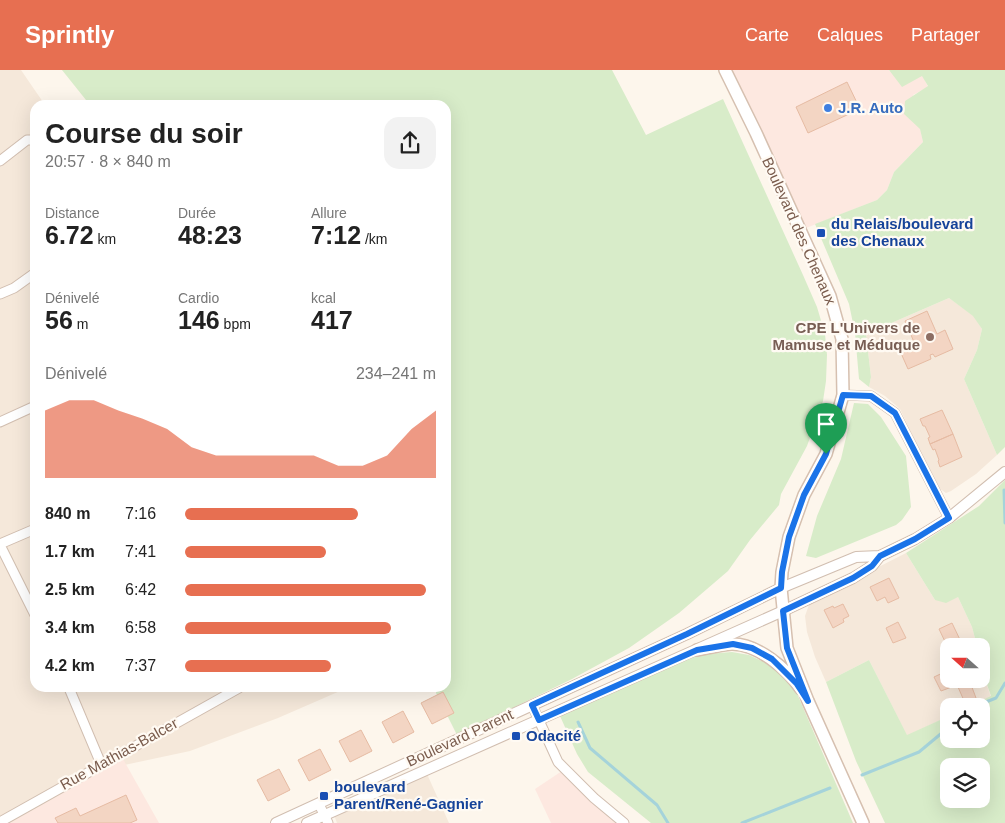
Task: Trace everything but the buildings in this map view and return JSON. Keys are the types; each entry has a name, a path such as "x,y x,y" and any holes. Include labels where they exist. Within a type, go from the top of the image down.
{"main road":[{"name":"Boulevard des Chenaux","path":"725,70 830,296 842,339 843,395 826,454 804,495 789,537 781,588 787,648 808,701 863,823"},
{"path":"697,650 733,644 752,648 772,659 797,684 808,701"}],"street":[{"path":"0,161 27,140 30,140"},
{"path":"0,294 14,288 30,277"},
{"path":"843,395 871,396 895,413 949,518"},
{"path":"0,422 30,408"},
{"path":"880,556 915,539 949,518 1005,472"},
{"path":"30,530 0,545 30,605"},
{"name":"Boulevard Parent","path":"276,823 687,634 781,588 856,557 880,556"},
{"name":"Boulevard Parent","path":"308,823 326,819 539,720 783,611 859,574 872,566 880,556"},
{"path":"70,692 101,764"},
{"name":"Rue Mathias-Balcer","path":"0,822 232,692"},
{"path":"532,705 558,762 594,798 624,823"},
{"path":"319,804 326,819"}],"shaded area":[{"path":"0,70 21,70 42,100 30,100 30,692 338,692 278,718 190,751 115,767 133,823 0,823"},
{"path":"725,70 889,70 923,76 928,87 913,95 923,142 894,172 887,190 877,200 801,230"},
{"path":"949,298 974,316 982,329 977,350 964,379 997,455 976,474 946,493 939,488 933,479 900,409 885,396 869,387 871,377 866,334"},
{"path":"906,553 935,600 958,597 972,627 975,638 940,638 940,688 988,688 991,697 940,698 940,720 907,736 869,660 826,682 807,632 805,616 810,602"},
{"path":"123,759 159,823 10,823"},
{"path":"565,769 624,823 551,823 535,789"},
{"path":"427,774 449,823 337,823 334,815"}],"green space":[{"path":"62,70 612,70 646,135 723,99 817,307 825,334 827,355 823,401 807,446 781,494 779,505 750,540 728,571 679,613 629,648 572,679 457,735 436,693 451,692 451,100 86,100"},
{"path":"889,70 1005,70 1005,447 997,455 964,379 977,350 982,329 973,316 949,298 866,334 871,377 869,387 859,379 855,333 849,304 815,224 877,200 887,190 894,172 923,142 920,129 904,114 905,101 928,86 922,76 902,87"},
{"path":"854,403 868,404 881,417 906,456 911,507 896,525 816,558 806,556 817,516 841,459"},
{"path":"1005,480 1005,823 885,823 856,761 826,682 869,660 907,735 940,720 940,748 990,748 990,698 987,698 991,696 988,688 990,688 990,638 975,638 972,627 958,597 946,603 935,600 906,553 979,506"},
{"path":"732,652 749,655 772,666 795,689 853,823 651,823 588,772 577,754 560,716 695,655"}],"waterway":[{"path":"1004,490 1005,523"},
{"path":"990,700 996,698 1005,683"},
{"path":"578,722 590,748 657,805 668,823"},
{"path":"862,775 919,752 940,734"},
{"path":"742,823 830,788"}],"place":[{"name":"J.R. Auto","path":"828,108"},
{"name":"du Relais/boulevard des Chenaux","path":"821,233"},
{"name":"CPE L'Univers de Mamuse et Méduque","path":"930,337"},
{"name":"Odacité","path":"516,736"},
{"name":"boulevard Parent/René-Gagnier","path":"324,796"}],"route":[{"path":"843,395 871,396 895,413 949,518 915,539 880,556 872,566 853,578 783,611 787,648 808,701 797,684 772,659 752,648 733,644 697,650 539,720 532,705 687,634 781,588 789,537 804,495 826,454 843,395"}]}
